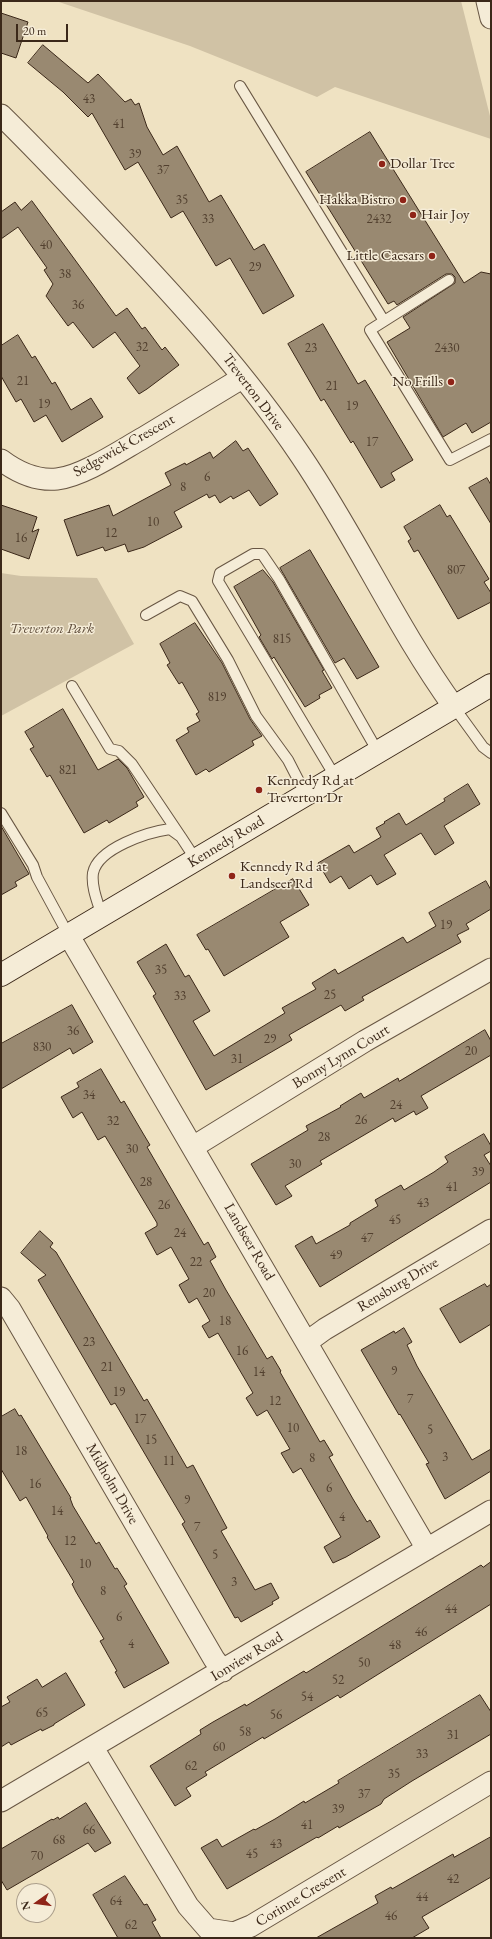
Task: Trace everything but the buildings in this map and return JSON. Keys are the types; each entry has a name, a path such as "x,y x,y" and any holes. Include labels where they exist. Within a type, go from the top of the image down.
{"main road":[{"name":"Kennedy Road","path":"1,975 491,685"}],"street":[{"path":"487,1 491,18"},
{"name":"Treverton Drive","path":"1,115 40,154 192,316 242,378 305,461 354,539 434,679 454,707"},
{"name":"Sedgewick Crescent","path":"1,460 20,473 41,479 58,479 72,476 114,455 242,378"},
{"name":"Landseer Road","path":"69,936 427,1549"},
{"name":"Bonny Lynn Court","path":"193,1147 359,1046 491,969"},
{"name":"Rensburg Drive","path":"307,1342 325,1329 491,1230"},
{"name":"Midholm Drive","path":"1,1298 10,1309 214,1659 223,1671"},
{"name":"Ionview Road","path":"1,1802 491,1511"},
{"name":"Corinne Crescent","path":"93,1748 188,1906 208,1929 234,1933 258,1923 491,1782"}],"lane":[{"path":"240,86 384,322"},
{"path":"449,280 370,330 450,460 491,439"},
{"path":"336,778 218,581 220,573 253,554 262,554 279,579 378,752"},
{"path":"146,615 180,596 192,601 228,660 256,716 288,760 306,795"},
{"path":"72,686 110,749 119,751 132,764 196,860"},
{"path":"454,707 488,748"},
{"path":"1,813 33,865 37,877 69,936"},
{"path":"102,916 94,890 93,873 100,862 114,849 133,838 170,829 181,837"}],"green space":[{"path":"56,1 461,1 491,120 491,139 335,87 317,97 190,46"},
{"name":"Treverton Park","path":"1,573 21,576 97,578 134,644 1,716"}],"place":[{"name":"Dollar Tree","path":"382,164"},
{"name":"Hakka Bistro","path":"403,200"},
{"name":"Hair Joy","path":"413,215"},
{"name":"Little Caesars","path":"432,256"},
{"name":"No Frills","path":"451,382"},
{"name":"Kennedy Rd at Treverton Dr","path":"259,790"},
{"name":"Kennedy Rd at Landseer Rd","path":"232,876"}]}
